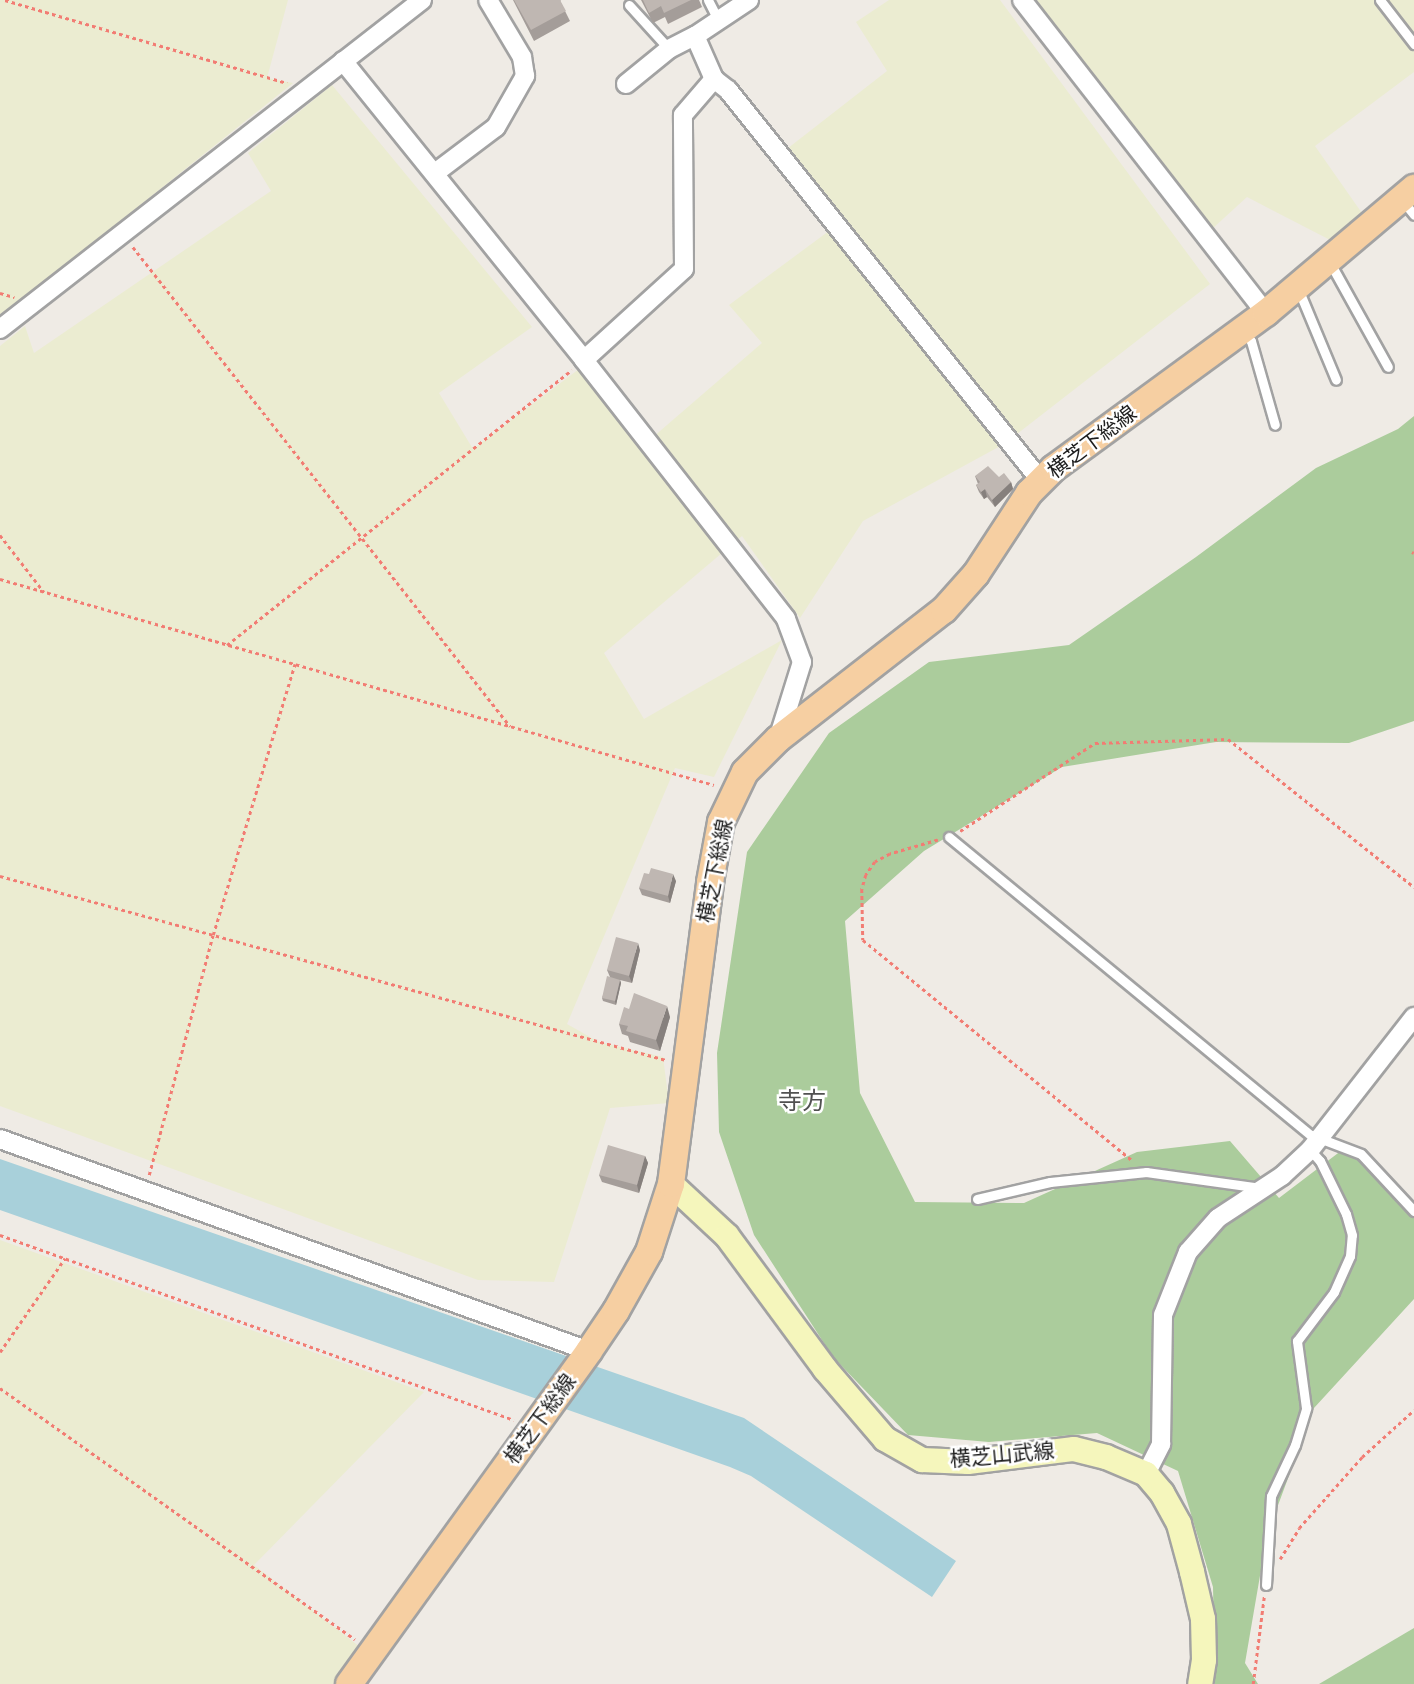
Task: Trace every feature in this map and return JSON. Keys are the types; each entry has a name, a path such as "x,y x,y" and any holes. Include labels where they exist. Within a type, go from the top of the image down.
{"main road":[{"name":"横芝下総線","path":"349,1684 589,1350 616,1311 649,1252 671,1184 710,883 721,822 745,772 778,739 944,610 976,574 1013,514 1054,468 1266,313 1328,260 1410,201"},
{"name":"横芝山武線","path":"671,1184 727,1236 825,1369 885,1438 922,1460 968,1462 1074,1449 1105,1457 1146,1474"},
{"path":"1146,1474 1162,1493 1179,1524 1192,1572 1203,1619 1204,1660 1200,1684"}],"street":[{"path":"0,329 422,0"},
{"path":"435,173 496,127 525,76 522,57 488,0"},
{"path":"626,84 669,49 695,36 749,0"},
{"path":"1021,0 1266,313"},
{"path":"695,36 714,79 727,90 1041,481"},
{"path":"343,61 584,360 786,619 802,662 778,739"},
{"path":"584,360 684,269 682,115 714,79"},
{"path":"1146,1474 1161,1444 1163,1315 1188,1252 1218,1218 1262,1188 1315,1144 1414,1017"},
{"path":"0,1139 589,1350"}],"lane":[{"path":"708,0 718,20"},
{"path":"1380,0 1414,44"},
{"path":"629,5 669,49"},
{"path":"1328,260 1388,367"},
{"path":"1297,287 1336,380"},
{"path":"1243,330 1251,341 1275,425"},
{"path":"949,837 1311,1135 1320,1161 1346,1214 1352,1235 1350,1256 1334,1292 1297,1341 1306,1408 1295,1445 1284,1463 1271,1496 1266,1585"},
{"path":"1315,1144 1361,1154 1414,1211"},
{"path":"977,1199 1050,1182 1146,1172 1210,1178 1262,1188"}],"path":[{"path":"5,0 306,88"},
{"path":"122,233 510,726"},
{"path":"227,645 584,360"},
{"path":"0,535 44,592"},
{"path":"0,579 734,791"},
{"path":"145,1192 213,936 295,664"},
{"path":"1247,751 1414,887"},
{"path":"0,876 644,1055 687,1062"},
{"path":"0,1235 534,1427"},
{"path":"0,1352 65,1258"},
{"path":"0,1388 372,1651"},
{"path":"1253,1684 1266,1585 1299,1528 1362,1457 1414,1410"}],"green space":[{"path":"0,0 288,0 267,78 293,83 0,317"},
{"path":"889,0 1000,0 1210,284 1004,444 863,521 800,618 742,536 604,653 644,719 782,640 714,777 675,768 567,1024 599,1042 663,1057 669,1103 610,1108 554,1282 478,1280 0,1106 0,346 25,326 34,353 271,191 248,153 332,85 532,327 439,393 473,449 579,369 645,444 762,343 729,305 837,225 783,152 887,71 856,22"},
{"path":"1033,0 1414,0 1414,72 1315,146 1364,216 1336,243 1247,197 1212,229"},
{"path":"1414,416 1414,721 1349,743 1216,742 1062,767 924,851 845,921 860,1093 915,1202 1024,1203 1137,1152 1230,1141 1279,1198 1350,1144 1414,1205 1414,1299 1314,1408 1267,1535 1245,1663 1258,1684 1215,1684 1213,1587 1178,1471 1097,1433 989,1442 908,1435 833,1357 754,1235 719,1132 717,1053 747,852 829,733 929,662 1069,645 1196,557 1316,468 1398,429"},
{"path":"0,1240 424,1392 254,1565 360,1647 333,1684 0,1684"},
{"path":"1414,1628 1414,1684 1319,1684"}],"water":[{"path":"0,1159 744,1418 956,1561 932,1597 751,1476 730,1467 0,1210"}],"building":[{"path":"514,0 560,0 566,11 531,30"},
{"path":"643,0 691,0 664,13 661,6 649,13"},
{"path":"988,466 999,477 1004,473 1011,482 992,500 985,489 981,492 976,485 980,482 975,476"},
{"path":"651,868 673,874 668,896 639,888 644,873 649,874"},
{"path":"616,937 638,943 629,976 607,970"},
{"path":"607,976 620,980 615,1001 602,998"},
{"path":"634,993 667,1006 656,1040 626,1031 628,1026 619,1024 624,1007 629,1009"},
{"path":"608,1145 645,1156 637,1185 599,1175"}],"district":[{"name":"寺方","path":"802,1101"}]}
